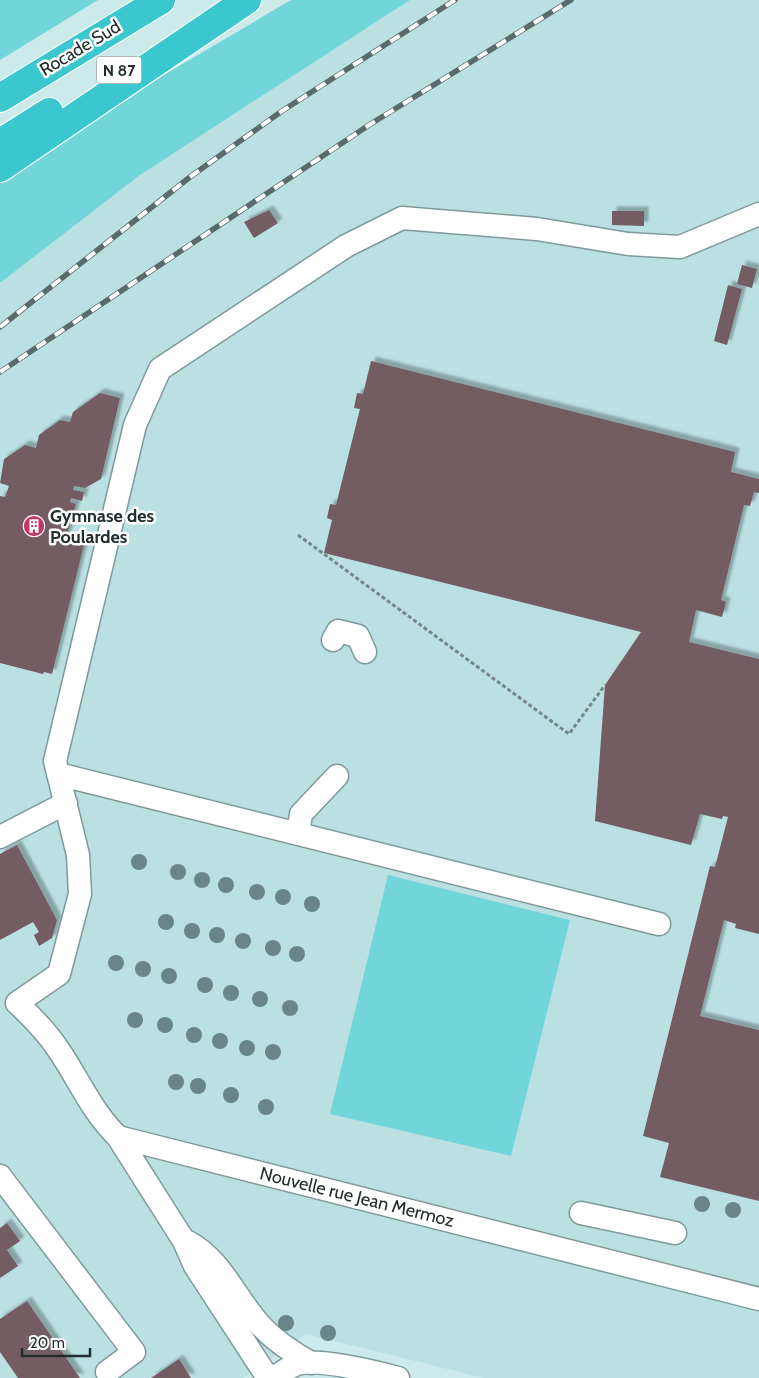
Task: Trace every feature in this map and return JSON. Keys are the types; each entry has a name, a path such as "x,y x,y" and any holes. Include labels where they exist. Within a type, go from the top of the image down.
{"highway":[{"name":"Rocade Sud","path":"0,98 161,0"},
{"name":"N 87","path":"0,143 132,62 240,0"},
{"path":"0,168 247,0"}],"street":[{"path":"268,1378 195,1266 184,1240 118,1137 104,1124 58,1050 38,1023 8,1003 58,974 67,951 80,894 78,855 55,760 135,425 160,369 346,246 402,218 537,228 628,244 680,247 759,214"},
{"path":"333,640 338,631 358,636 365,652"},
{"path":"58,774 298,816 659,924"},
{"path":"298,816 337,776"},
{"path":"0,837 66,804"},
{"name":"Nouvelle rue Jean Mermoz","path":"118,1137 759,1299"},
{"path":"0,1176 134,1352 107,1372"},
{"path":"581,1212 675,1233"},
{"path":"184,1240 196,1247 233,1286 261,1326 293,1353 310,1363"},
{"path":"273,1378 296,1364 310,1363 374,1372 398,1378"}],"path":[{"path":"298,535 569,734 605,685"}],"shaded area":[{"path":"0,0 98,0 0,60"},
{"path":"291,0 410,0 140,175 0,283 0,183 123,99"},
{"path":"410,0 759,0 759,1378 484,1378 306,1334 243,1378 0,1378 0,283 140,175"},
{"path":"388,875 570,920 511,1156 330,1114"}],"building":[{"path":"269,210 278,223 254,238 244,222"},
{"path":"612,211 644,211 644,226 612,225"},
{"path":"742,265 757,269 752,288 737,284"},
{"path":"728,285 742,289 727,345 714,341"},
{"path":"371,361 735,452 731,472 759,479 759,493 754,492 750,506 744,505 721,600 726,602 722,617 696,610 689,642 759,659 759,934 735,928 736,924 724,920 700,1016 759,1030 759,1201 660,1177 669,1143 643,1136 710,866 715,867 728,817 723,816 722,819 700,814 691,845 595,821 605,685 641,632 324,553 332,520 327,518 330,504 336,505 360,409 354,408 357,393 363,394"},
{"name":"Gymnase des Poulardes","path":"100,393 120,398 101,479 85,488 74,486 73,490 84,492 82,501 71,498 70,502 76,504 66,538 84,545 52,674 44,672 43,674 0,663 0,496 5,497 9,486 0,483 4,459 25,445 36,448 39,435 60,420 70,422 73,412"},
{"path":"17,845 57,920 52,938 39,946 34,935 39,932 33,922 0,940 0,854"},
{"path":"7,1223 20,1241 7,1250 18,1266 0,1278 0,1228"},
{"path":"27,1301 80,1378 18,1378 0,1352 0,1319"},
{"path":"179,1359 191,1378 151,1378"}],"railway":[{"path":"0,327 190,177 282,111 455,0"},
{"path":"0,372 369,125 571,0"}],"place":[{"name":"Gymnase des Poulardes","path":"34,526"}]}
